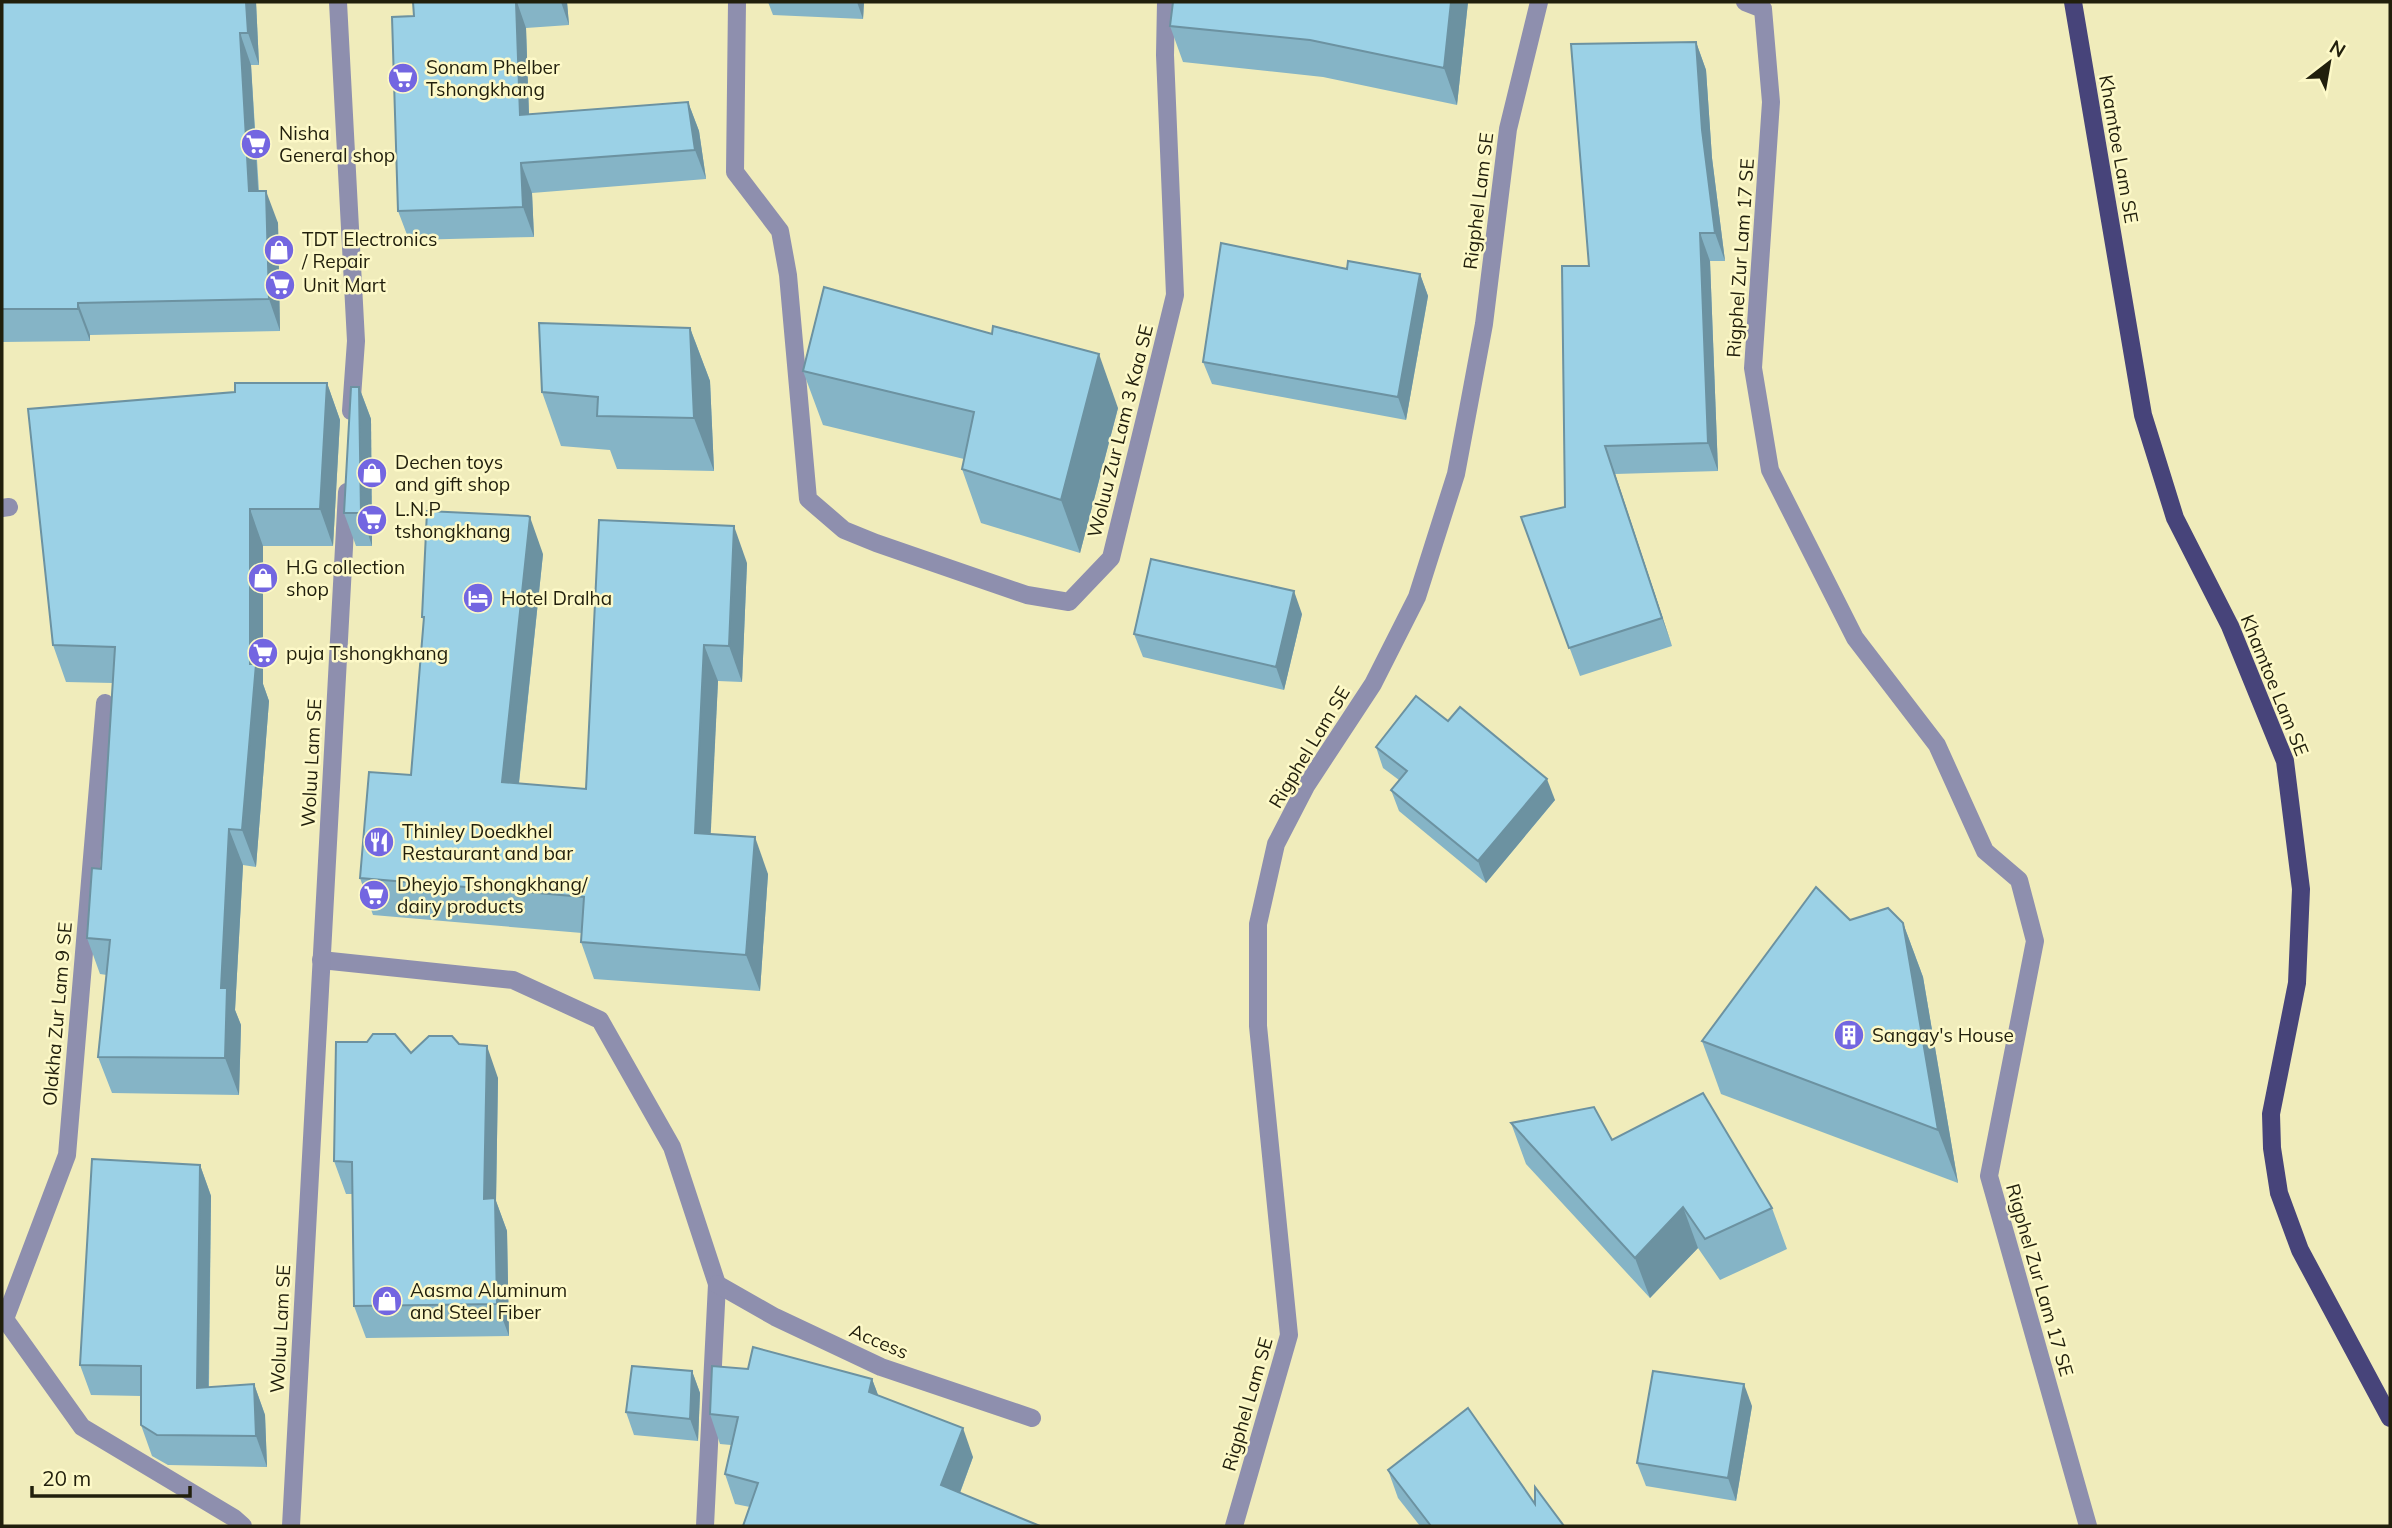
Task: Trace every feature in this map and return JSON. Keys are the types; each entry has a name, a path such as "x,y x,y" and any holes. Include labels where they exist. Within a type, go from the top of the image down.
{"main road":[{"name":"Khamtoe Lam SE","path":"2073,2 2144,415 2175,517 2230,626 2285,761 2301,889 2297,983 2271,1114 2272,1148 2279,1193 2300,1250 2390,1418"}],"street":[{"path":"338,2 356,341 350,434"},
{"name":"Woluu Zur Lam 3 Kaa SE","path":"737,2 735,172 780,231 788,275 808,499 844,530 876,543 1027,595 1069,602 1111,558 1175,295 1165,55 1166,2"},
{"name":"Rigphel Lam SE","path":"1234,1526 1289,1335 1258,1026 1258,924 1276,844 1306,786 1373,684 1417,597 1456,474 1484,324 1508,129 1539,2"},
{"name":"Rigphel Zur Lam 17 SE","path":"1745,2 1763,9 1772,102 1753,368 1770,470 1855,638 1937,745 1985,851 2019,880 2035,942 1989,1177 2088,1526"},
{"name":"Woluu Lam SE","path":"291,1526 348,474"},
{"name":"Olakha Zur Lam 9 SE","path":"3,1317 66,1155 104,703"},
{"path":"321,960 513,980 600,1020 672,1147 718,1284 705,1526"},
{"name":"Access","path":"718,1284 775,1317 881,1367 1032,1418"},
{"path":"3,1317 82,1427 234,1518 243,1526"}],"building":[{"path":"2,2 246,2 248,33 240,33 249,191 266,191 269,299 78,303 78,309 2,309"},
{"path":"413,2 516,2 520,115 688,102 695,150 521,163 523,207 398,211 392,17 414,16"},
{"path":"1173,2 1451,2 1444,68 1310,40 1170,26"},
{"path":"1696,42 1702,130 1715,233 1700,233 1708,443 1605,446 1662,618 1569,648 1521,517 1565,507 1562,266 1589,266 1571,44"},
{"path":"1221,243 1347,269 1348,261 1420,274 1398,397 1203,362"},
{"path":"824,287 992,334 993,326 1099,354 1061,500 962,469 974,412 803,371"},
{"path":"539,323 690,328 694,418 597,416 598,397 542,392"},
{"path":"235,383 327,383 320,509 250,509 250,664 256,664 242,830 229,829 221,988 227,988 225,1058 98,1057 110,940 87,938 92,868 101,869 115,647 53,645 28,409 235,392"},
{"path":"351,387 359,387 361,513 344,513"},
{"path":"427,511 530,517 502,782 586,789 599,520 734,526 729,646 704,645 695,833 755,837 746,955 581,942 584,897 360,878 369,772 411,775 424,617"},
{"path":"1151,559 1294,591 1276,667 1134,634"},
{"path":"1416,696 1448,721 1460,707 1547,779 1478,861 1391,790 1407,771 1376,747"},
{"name":"Sangay's House","path":"1816,887 1850,920 1888,908 1903,923 1938,1130 1702,1041"},
{"path":"373,1034 395,1034 411,1053 429,1036 452,1036 459,1044 487,1046 484,1199 495,1198 497,1304 354,1306 352,1162 334,1161 336,1042 367,1042"},
{"path":"1703,1093 1772,1208 1705,1239 1683,1207 1635,1258 1511,1123 1594,1107 1612,1140"},
{"path":"92,1159 200,1165 197,1388 254,1384 256,1436 157,1435 141,1425 141,1366 80,1365"},
{"path":"753,1347 872,1379 869,1392 963,1428 941,1485 1040,1526 743,1526 758,1483 725,1474 738,1417 710,1414 712,1366 748,1369"},
{"path":"632,1366 692,1371 690,1419 626,1412"},
{"path":"1653,1371 1744,1384 1728,1478 1637,1463"},
{"path":"1468,1408 1535,1504 1535,1487 1564,1526 1431,1526 1388,1470"}],"place":[{"name":"Sonam Phelber Tshongkhang","path":"403,78"},
{"name":"Nisha General shop","path":"256,144"},
{"name":"TDT Electronics / Repair","path":"279,250"},
{"name":"Unit Mart","path":"280,285"},
{"name":"Dechen toys and gift shop","path":"372,473"},
{"name":"L.N.P tshongkhang","path":"372,520"},
{"name":"H.G collection shop","path":"263,578"},
{"name":"Hotel Dralha","path":"478,598"},
{"name":"puja Tshongkhang","path":"263,653"},
{"name":"Thinley Doedkhel Restaurant and bar","path":"379,842"},
{"name":"Dheyjo Tshongkhang/ dairy products","path":"374,895"},
{"name":"Sangay's House","path":"1849,1035"},
{"name":"Aasma Aluminum and Steel Fiber","path":"387,1301"}]}
